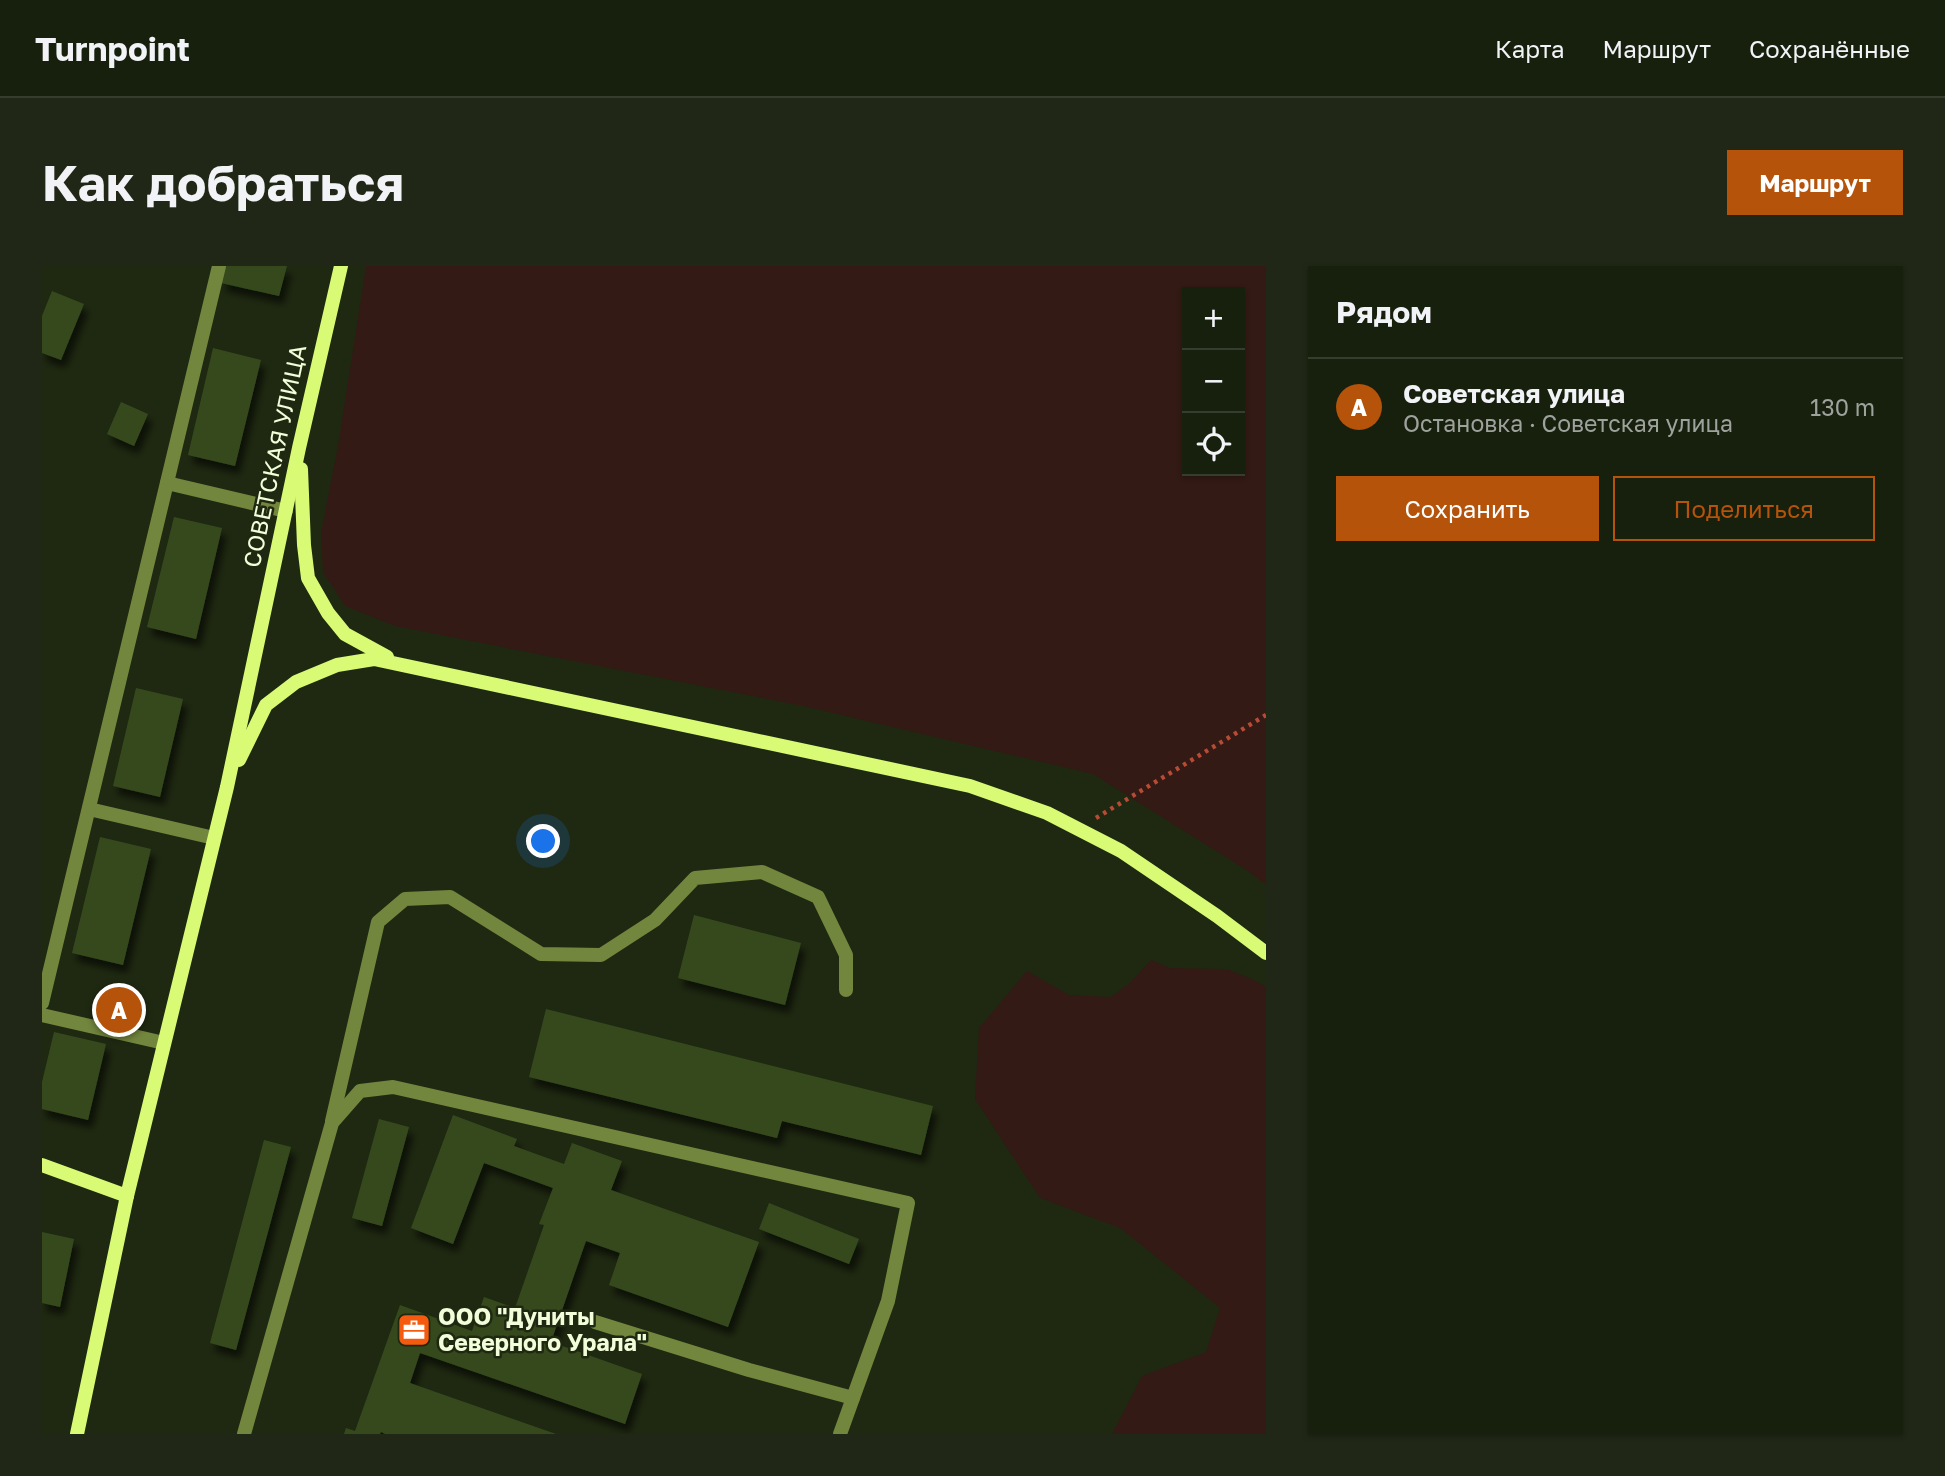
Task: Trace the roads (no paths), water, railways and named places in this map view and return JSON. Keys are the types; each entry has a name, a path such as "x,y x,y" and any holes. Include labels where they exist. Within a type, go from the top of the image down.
{"main road":[{"name":"СОВЕТСКАЯ УЛИЦА","path":"78,1434 127,1196 227,787 299,448 341,266"},
{"path":"299,448 308,578 328,613 345,634 379,654 410,667"},
{"path":"227,787 247,740 266,705 296,682 337,665 374,659 970,786 1047,813 1121,851 1266,953"},
{"path":"42,1165 127,1196"}],"lane":[{"path":"42,1003 219,266"},
{"path":"167,483 286,510"},
{"path":"89,809 214,838"},
{"path":"244,1434 332,1122 378,922 405,899 450,897 541,954 601,954 655,920 695,878 762,872 818,897 846,955 846,990"},
{"path":"42,1015 164,1043"},
{"path":"332,1122 360,1091 393,1087 908,1203 888,1301 840,1434"},
{"path":"595,1322 749,1370 853,1398"}],"place":[{"name":"Советская улица","path":"119,1010"},
{"name":"ООО \"Дуниты Северного Урала\"","path":"414,1330"}]}
